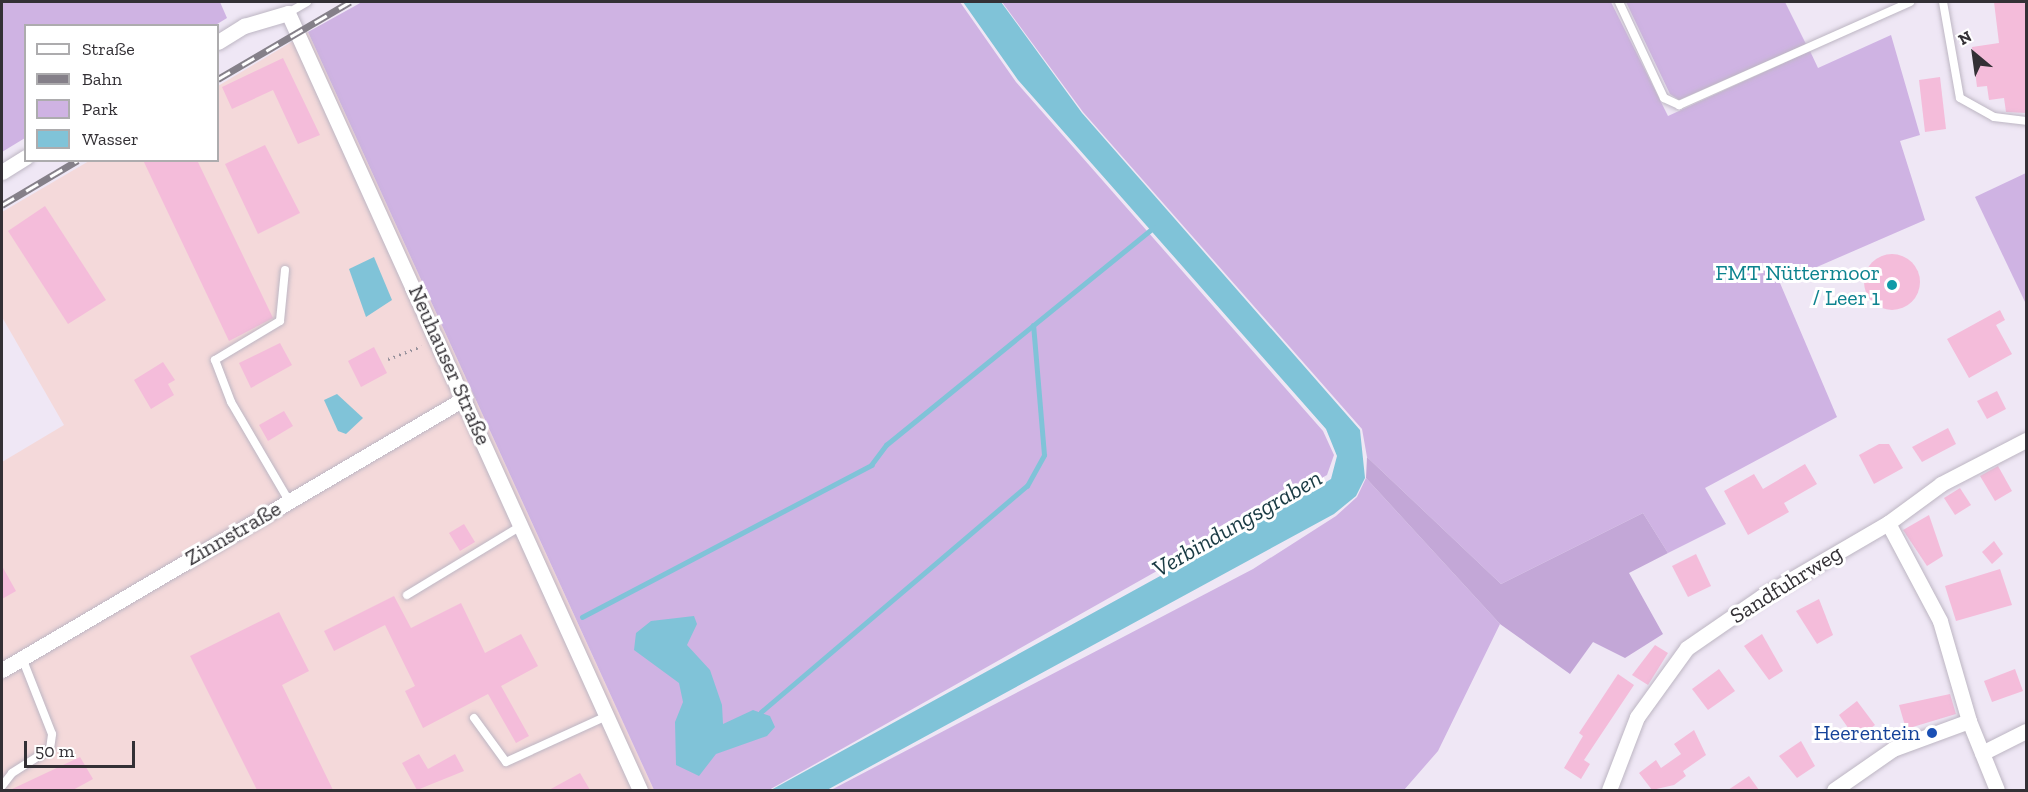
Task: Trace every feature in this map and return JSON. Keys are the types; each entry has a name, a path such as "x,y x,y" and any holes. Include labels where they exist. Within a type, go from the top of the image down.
{"street":[{"path":"219,41 244,27 288,13"},
{"name":"Neuhauser Straße","path":"288,13 440,341 640,790"},
{"path":"2,172 24,159"},
{"name":"Zinnstraße","path":"2,670 465,398"},
{"name":"Sandfuhrweg","path":"1609,790 1637,717 1687,648 1761,597 1888,523 1941,484 2026,441"},
{"path":"1888,523 1940,621 1969,721 1997,790"},
{"path":"1834,790 1893,749 1969,721"},
{"path":"1982,753 2026,731"}],"lane":[{"path":"288,13 307,2"},
{"path":"1619,2 1664,98 1679,105 1910,2"},
{"path":"1943,2 1960,98 1994,117 2026,121"},
{"path":"285,270 280,321 215,360 231,402 289,501"},
{"path":"407,595 522,525"},
{"path":"2,786 12,773 50,749 52,734 22,658"},
{"path":"474,718 506,762 607,716"}],"path":[{"path":"388,359 440,341"}],"shaded area":[{"path":"308,32 654,790 2,790 2,462 64,425 2,317 2,212 87,162 219,162 219,85"},
{"path":"1367,457 1501,584 1643,513 1668,553 1629,573 1663,634 1625,658 1593,642 1570,674 1500,624 1366,478"}],"green space":[{"path":"2,2 220,2 227,18 217,24 24,24 24,139 2,152"},
{"path":"362,2 960,2 1016,82 1323,431 1334,455 1327,475 769,790 654,790 308,32"},
{"path":"1002,2 1611,2 1668,116 1810,51 1818,68 1891,35 1920,135 1900,141 1925,220 1780,283 1837,417 1705,488 1726,524 1668,553 1643,513 1501,584 1367,457 1362,429 1083,112"},
{"path":"1626,2 1785,2 1806,44 1679,100 1670,94"},
{"path":"2026,173 2026,304 1975,197"},
{"path":"1366,478 1500,624 1438,751 1404,790 831,790 1253,569 1336,516 1357,497"}],"water":[{"path":"963,2 1001,2 1082,113 1360,430 1365,478 1356,496 1334,514 827,790 771,790 1284,508 1331,479 1337,456 1326,429 1018,80"},
{"path":"374,257 392,300 366,317 349,269"},
{"path":"337,394 363,418 346,434 338,431 324,400"},
{"path":"694,616 697,624 687,645 710,670 722,705 723,724 753,710 770,716 775,727 767,736 716,754 699,776 676,765 675,722 683,702 679,683 634,650 636,633 651,621"}],"building":[{"path":"1994,2 2026,2 2026,113 2006,112 2004,98 1989,100 1987,86 1977,87 1972,47 1999,43"},
{"path":"283,58 320,135 298,144 273,90 232,109 222,87"},
{"path":"1940,77 1946,129 1925,132 1919,80"},
{"path":"265,145 300,213 258,234 225,164"},
{"path":"144,162 198,162 273,318 229,341"},
{"path":"45,206 106,300 68,324 8,231"},
{"name":"FMT Nüttermoor / Leer 1","path":"1886,254 1898,254 1908,258 1916,266 1920,282 1916,298 1908,306 1898,310 1886,310 1876,306 1868,298 1864,288 1864,276 1868,266 1876,258"},
{"path":"2000,310 2005,320 1996,325 2012,354 1969,378 1947,339"},
{"path":"280,343 292,365 251,388 239,363"},
{"path":"374,347 387,373 361,387 348,361"},
{"path":"163,362 175,380 168,384 174,395 151,409 134,380"},
{"path":"1997,391 2006,409 1987,419 1977,401"},
{"path":"284,411 293,426 268,441 259,425"},
{"path":"1948,428 1956,444 1922,462 1912,447"},
{"path":"1879,444 1889,444 1903,468 1874,484 1859,455"},
{"path":"1805,464 1817,484 1784,503 1789,512 1748,535 1724,491 1754,474 1763,489"},
{"path":"1998,466 2012,491 1995,501 1980,476"},
{"path":"1960,488 1971,505 1955,515 1944,498"},
{"path":"1929,515 1943,556 1927,566 1903,530"},
{"path":"464,524 475,542 460,551 449,533"},
{"path":"1994,541 2003,554 1992,564 1982,552"},
{"path":"1696,554 1711,586 1688,597 1672,566"},
{"path":"2,566 16,591 2,599"},
{"path":"2000,569 2012,605 1956,621 1945,586"},
{"path":"394,596 411,628 461,603 485,653 521,634 538,666 501,686 529,736 516,743 488,694 423,728 405,691 415,686 385,625 334,651 324,631"},
{"path":"1819,599 1833,635 1817,644 1796,611"},
{"path":"279,612 309,671 282,685 333,790 257,790 190,656"},
{"path":"1762,634 1783,671 1769,680 1744,646"},
{"path":"1655,645 1668,653 1648,685 1632,675"},
{"path":"1719,669 1735,691 1708,710 1692,689"},
{"path":"2015,669 2023,691 1992,702 1984,681"},
{"path":"1618,674 1634,685 1584,760 1590,764 1581,779 1564,768 1583,736 1579,733"},
{"path":"1950,694 1956,714 1906,729 1899,705"},
{"path":"1857,701 1875,725 1856,739 1839,715"},
{"path":"1694,730 1706,755 1683,771 1686,776 1674,785 1652,790 1639,773 1656,760 1661,768 1681,754 1674,744"},
{"path":"1801,741 1815,766 1797,778 1779,756"},
{"path":"419,754 428,769 455,754 464,771 417,790 402,763"},
{"path":"80,757 93,779 73,790 10,790"},
{"path":"580,773 590,790 549,790"},
{"path":"1749,776 1759,790 1728,790"}],"waterway":[{"path":"582,617 871,465 886,445 1154,227"},
{"path":"761,712 1027,486 1044,455 1033,325"}],"railway":[{"path":"219,78 350,2"},
{"path":"2,205 75,162"}],"place":[{"name":"FMT Nüttermoor / Leer 1","path":"1892,285"},
{"name":"Heerentein","path":"1932,733"}],"water label":[{"name":"Verbindungsgraben","path":"1237,523"}]}
